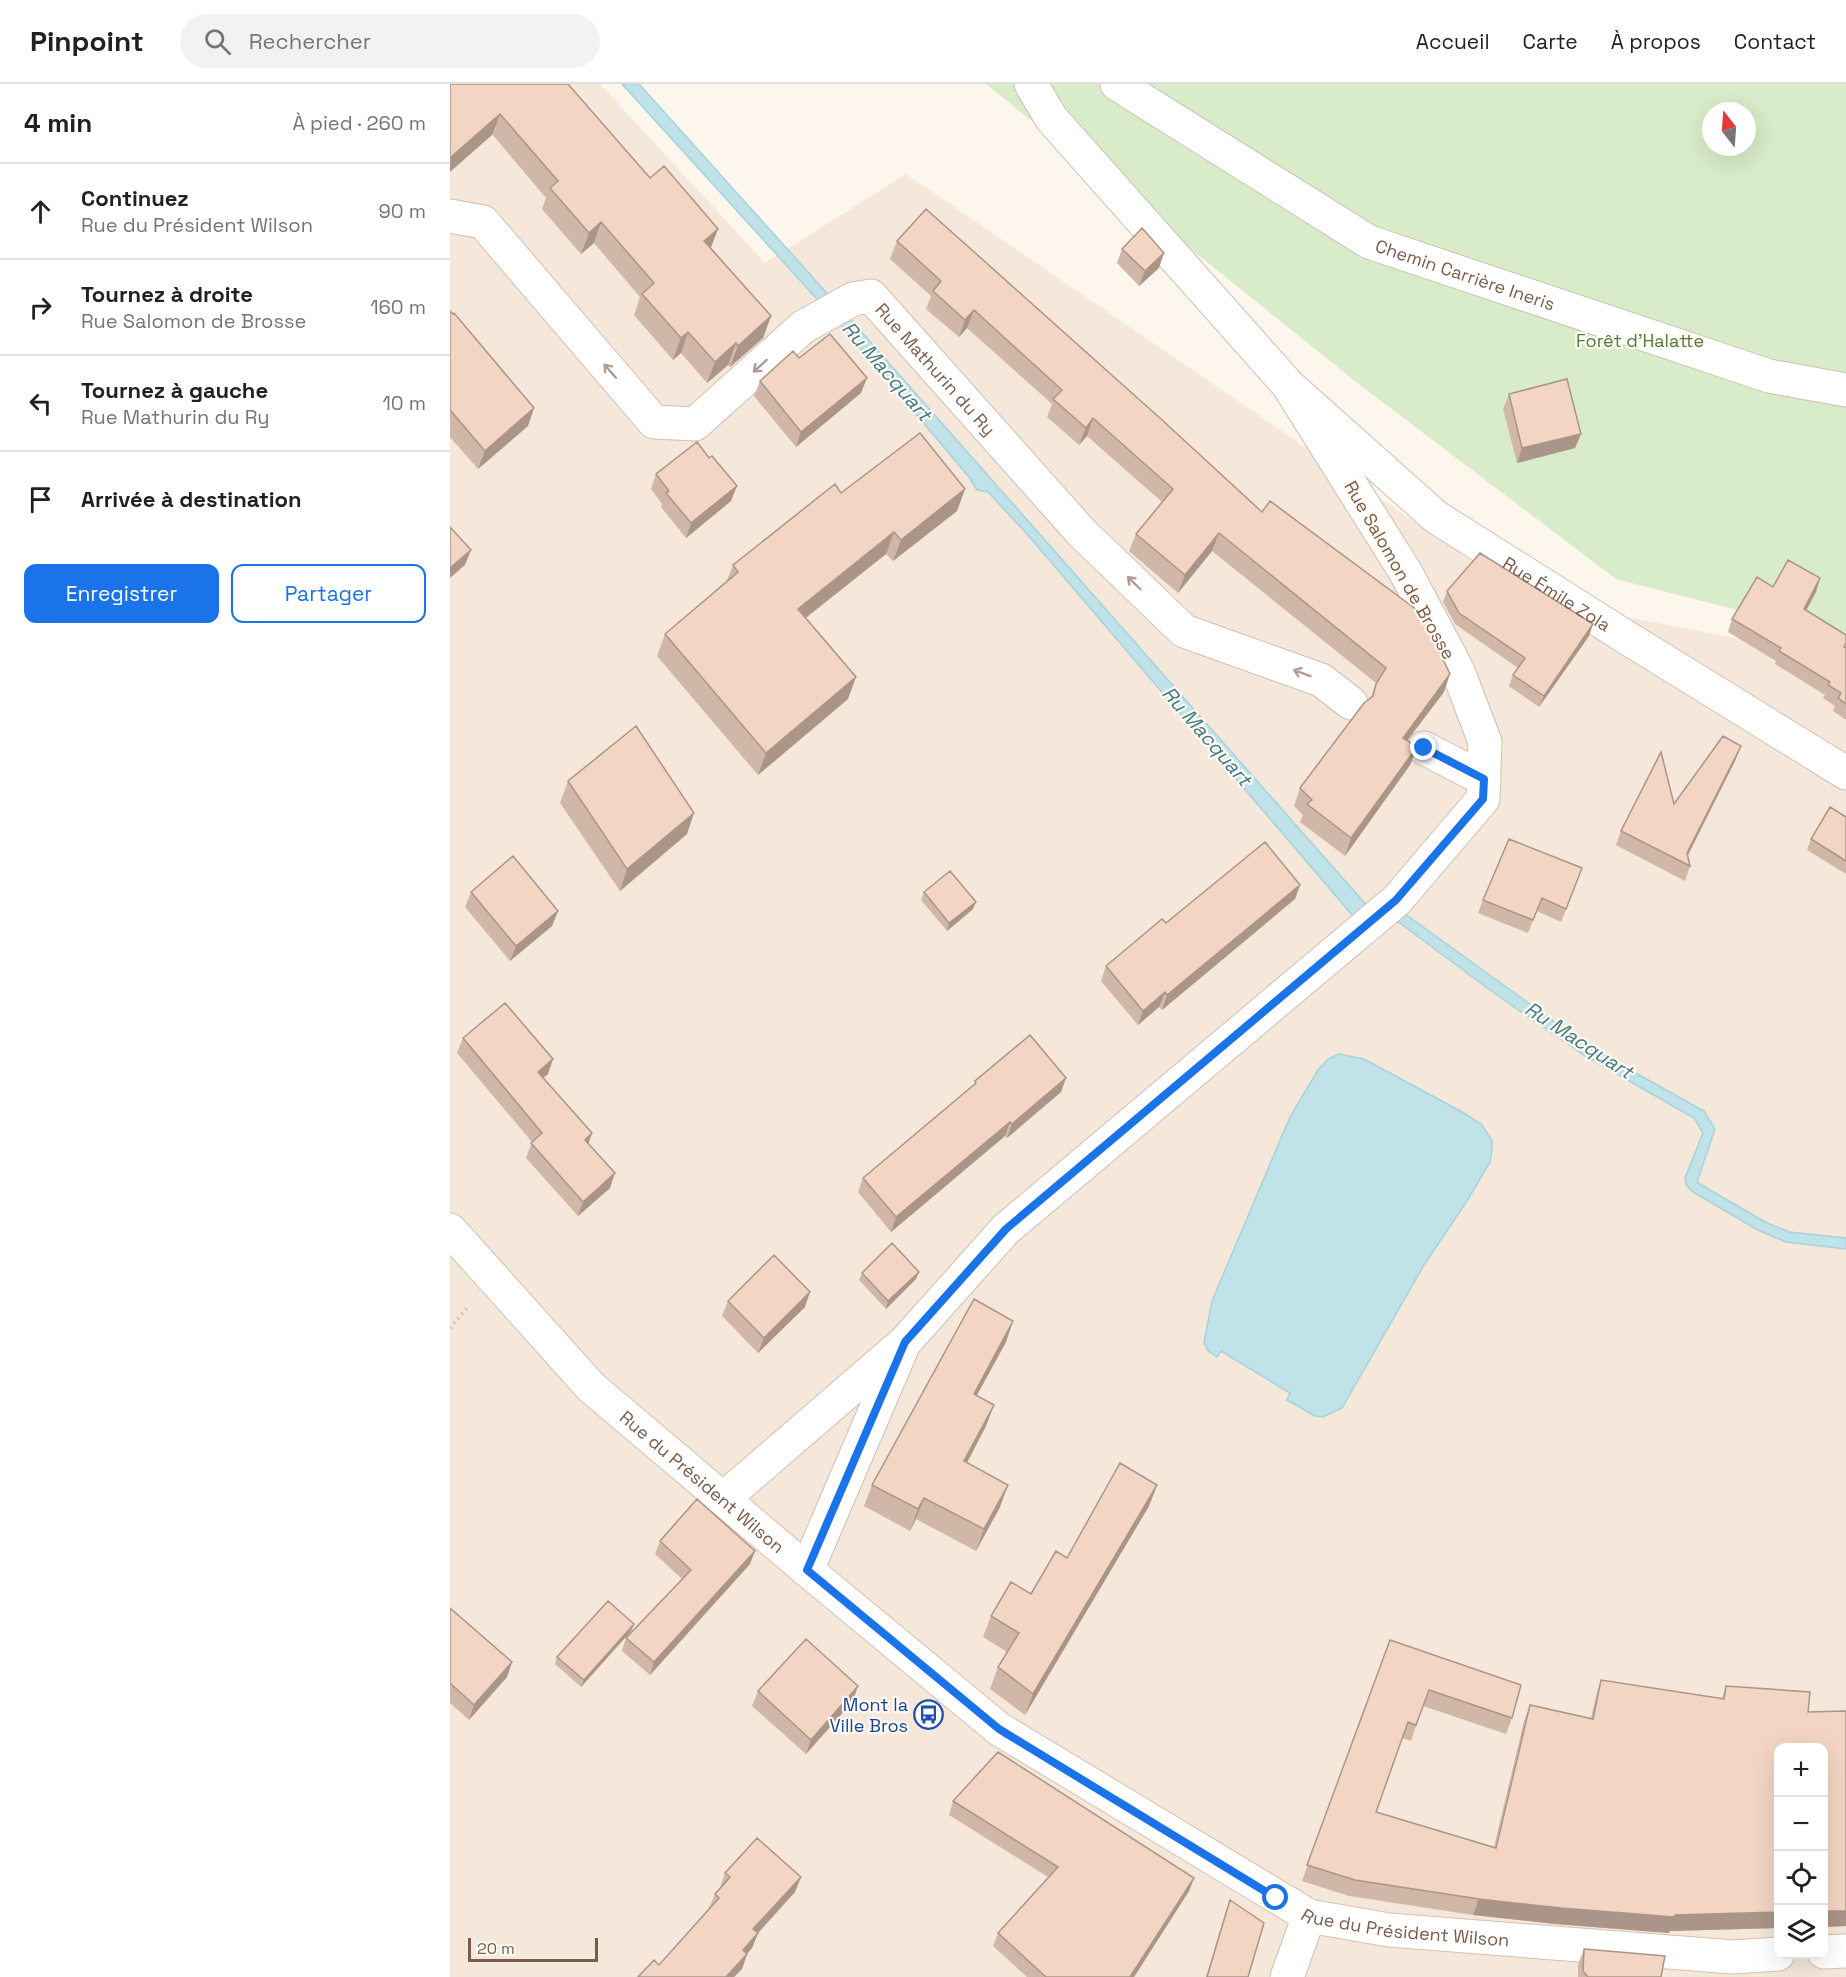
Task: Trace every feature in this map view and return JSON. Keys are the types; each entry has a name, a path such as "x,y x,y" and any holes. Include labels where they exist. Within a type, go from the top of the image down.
{"street":[{"path":"1031,84 1051,118 1288,385"},
{"name":"Chemin Carrière Ineris","path":"1117,84 1369,242 1769,376 1846,390"},
{"name":"Rue Mathurin du Ry","path":"450,216 483,222 654,422 695,424 803,327 853,299 871,296 1082,533 1185,632 1321,680 1351,703"},
{"name":"Rue Émile Zola","path":"1288,385 1436,517 1846,773"},
{"name":"Rue Salomon de Brosse","path":"723,1498 905,1342 1006,1229 1396,900 1483,799 1485,742 1458,671 1406,573 1288,385"},
{"path":"1424,748 1484,779"},
{"name":"Rue du Président Wilson","path":"450,1230 591,1386 807,1570 999,1729 1309,1917 1413,1932 1732,1957 1774,1954"},
{"name":"Rue Salomon de Brosse","path":"807,1570 905,1342"},
{"path":"1287,1977 1309,1917"},
{"path":"1828,1952 1846,1951"}],"shaded area":[{"path":"450,84 600,84 765,263 906,174 1526,598 1846,659 1846,1977 450,1977"}],"green space":[{"name":"Forêt d'Halatte","path":"986,84 1846,84 1846,638 1616,579 1356,382"}],"water":[{"name":"Ru Macquart","path":"622,84 639,84 851,320 1369,908 1353,916 1027,534 988,492 977,490 969,477 845,330"},
{"name":"Ru Macquart","path":"1404,913 1589,1047 1704,1111 1715,1129 1698,1183 1765,1222 1789,1232 1846,1238 1846,1249 1786,1242 1758,1230 1691,1191 1685,1178 1703,1133 1694,1118 1584,1055 1494,993 1397,921"},
{"path":"1339,1054 1364,1059 1464,1113 1481,1124 1492,1140 1492,1149 1490,1162 1424,1265 1342,1408 1323,1417 1315,1416 1287,1400 1290,1393 1221,1351 1217,1357 1207,1350 1204,1342 1212,1301 1290,1117 1318,1070 1328,1059"}],"building":[{"path":"450,84 568,84 650,178 664,166 718,229 704,241 771,316 738,346 736,343 715,362 688,332 681,338 642,294 654,283 601,222 589,233 550,188 558,181 500,114 450,158"},
{"path":"926,209 1262,512 1270,501 1421,613 1450,674 1403,738 1417,747 1351,838 1307,804 1312,800 1300,788 1364,703 1373,696 1376,684 1386,668 1219,533 1185,575 1136,534 1173,489 1093,418 1086,428 1053,399 1062,390 974,310 965,320 933,291 941,281 897,241"},
{"path":"1142,228 1164,253 1145,271 1122,249"},
{"path":"450,311 534,408 485,451 450,410"},
{"path":"830,334 867,378 801,432 760,381 793,351 799,358"},
{"path":"1567,379 1581,434 1522,448 1509,394"},
{"path":"920,433 965,489 901,540 894,532 798,609 856,677 766,753 665,634 738,572 733,565 835,484 841,493"},
{"path":"697,442 709,458 712,456 737,486 691,523 666,493 669,491 656,474"},
{"path":"450,527 471,550 450,568"},
{"path":"1480,553 1593,624 1544,696 1513,675 1525,658 1459,613 1447,591"},
{"path":"1788,560 1820,578 1804,609 1846,635 1844,647 1846,648 1846,704 1838,698 1841,693 1828,685 1830,682 1779,651 1781,648 1732,619 1757,577 1773,587"},
{"path":"636,726 694,813 627,869 568,781"},
{"path":"1723,736 1741,746 1687,853 1690,866 1621,831 1661,752 1674,804"},
{"path":"1830,807 1846,817 1846,861 1811,839"},
{"path":"1509,839 1582,868 1566,909 1542,898 1533,920 1483,900"},
{"path":"1265,842 1300,885 1167,995 1165,992 1143,1011 1106,966 1162,919 1166,923"},
{"path":"513,856 558,911 516,946 471,892"},
{"path":"950,871 976,902 949,923 924,892"},
{"path":"505,1003 553,1059 538,1072 592,1133 585,1140 615,1173 583,1202 531,1143 542,1133 463,1038"},
{"path":"1030,1035 1066,1078 896,1217 863,1178"},
{"path":"892,1243 919,1272 888,1301 862,1273"},
{"path":"774,1255 810,1292 764,1338 728,1301"},
{"path":"974,1299 1013,1321 974,1394 994,1405 964,1461 1008,1485 984,1529 924,1498 918,1509 872,1485"},
{"path":"1120,1463 1157,1485 1033,1694 998,1667 1019,1633 991,1616 1011,1582 1031,1594 1056,1551 1067,1558"},
{"path":"697,1499 755,1551 654,1662 626,1638 691,1570 660,1541"},
{"path":"608,1601 634,1624 584,1680 557,1657"},
{"path":"450,1608 512,1662 474,1705 450,1683"},
{"path":"806,1639 858,1686 811,1740 758,1691"},
{"path":"1390,1640 1521,1685 1512,1718 1429,1690 1416,1725 1408,1722 1376,1812 1496,1848 1530,1705 1593,1719 1601,1680 1724,1699 1726,1686 1810,1692 1808,1712 1846,1711 1846,1911 1828,1911 1828,1743 1774,1743 1774,1912 1675,1915 1674,1917 1561,1908 1479,1899 1355,1880 1307,1865"},
{"path":"998,1752 1194,1878 1130,1977 1046,1977 998,1933 1058,1867 953,1801"},
{"path":"757,1838 801,1877 753,1929 758,1933 743,1950 747,1954 726,1977 638,1977 654,1960 659,1965 719,1898 715,1894 730,1877 725,1873"},
{"path":"1230,1900 1264,1923 1248,1977 1207,1977"},
{"path":"1584,1949 1665,1956 1661,1977 1588,1977 1583,1971"}],"place":[{"name":"Mont la Ville Bros","path":"929,1714"}],"route":[{"path":"1276,1898 999,1729 807,1570 905,1342 1006,1229 1396,900 1483,799 1484,779 1424,748"}]}
